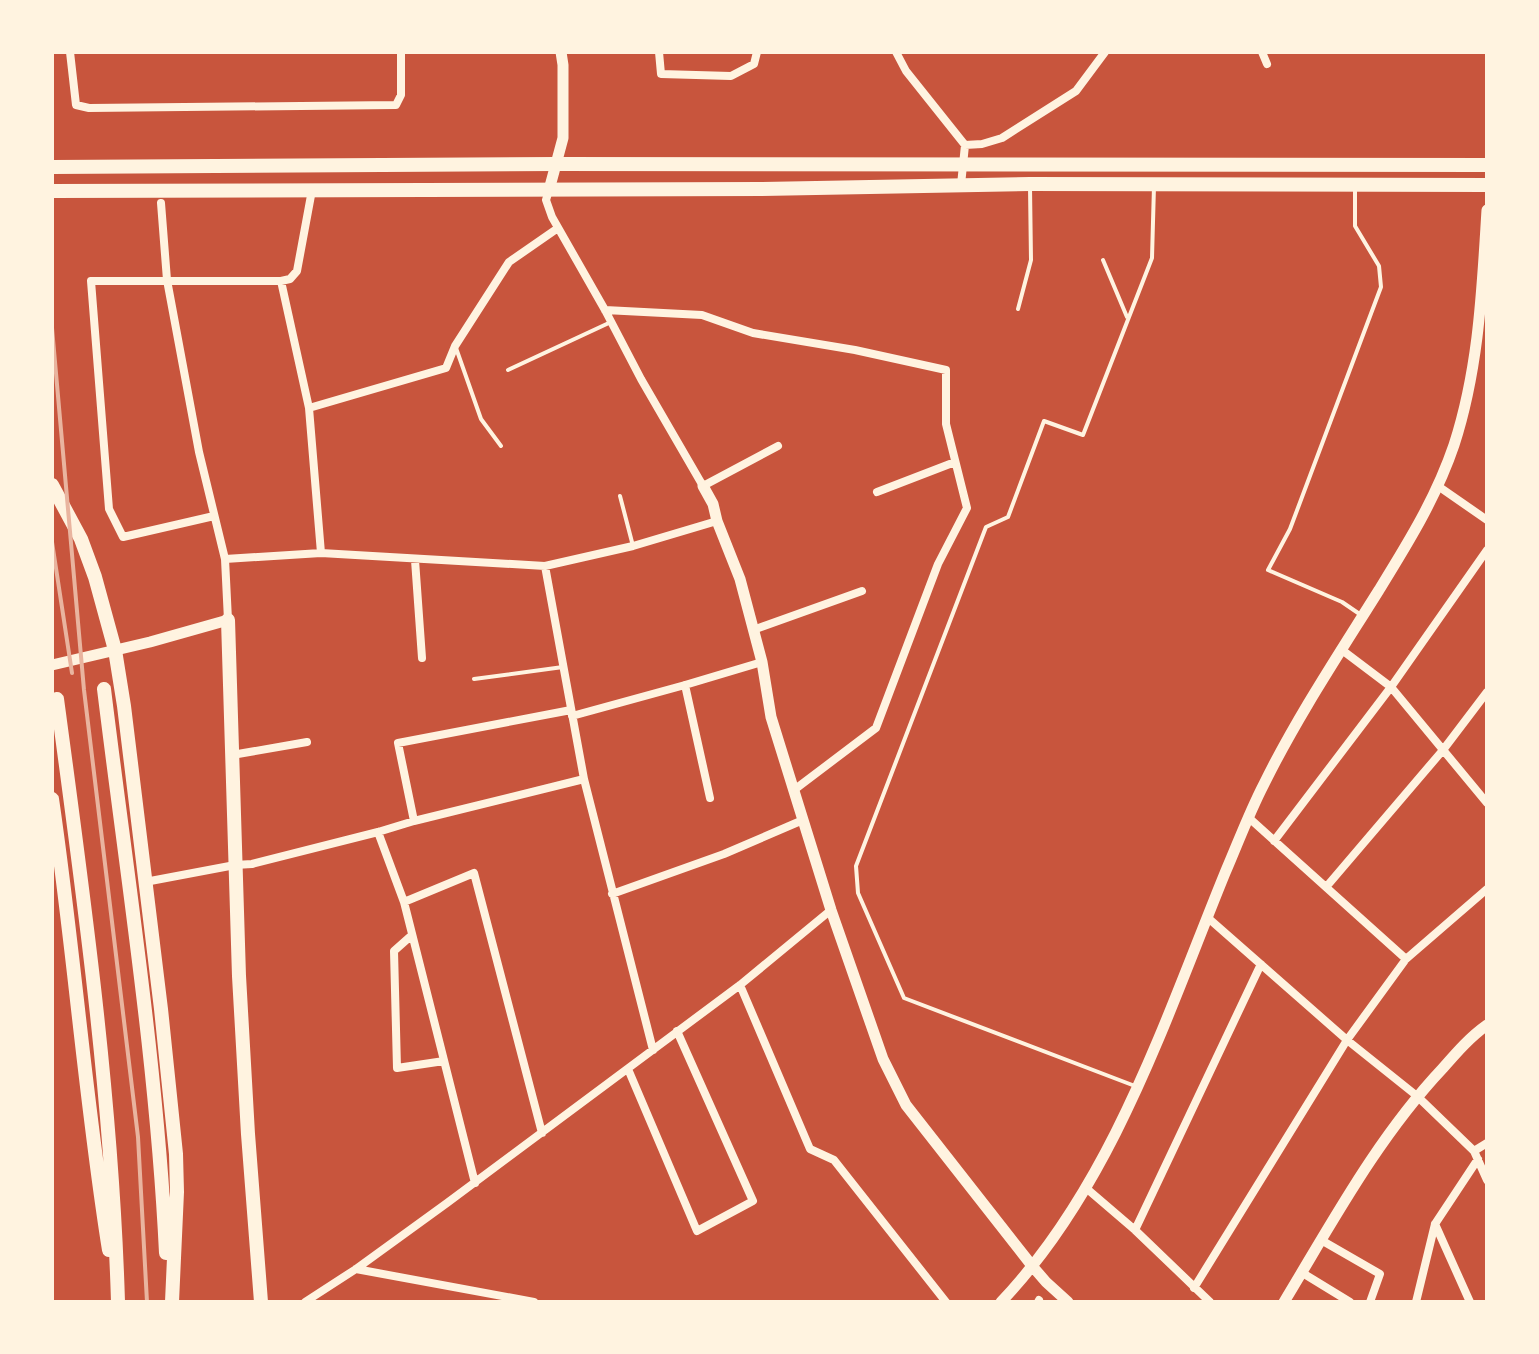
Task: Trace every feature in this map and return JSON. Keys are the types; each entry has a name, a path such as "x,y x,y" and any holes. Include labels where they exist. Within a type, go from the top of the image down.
{"main road":[{"path":"52,167 1487,165"},
{"path":"52,191 762,189 1030,184 1487,185"},
{"path":"52,485 88,557 115,650 176,1154 177,1192 169,1302"},
{"path":"228,620 239,976 261,1302"},
{"path":"104,689 159,1142 169,1302"},
{"path":"57,699 100,1037 112,1163 118,1302"},
{"path":"52,799 58,877 96,1172 118,1302"}],"street":[{"path":"70,52 76,105 89,108 396,105 401,95 401,52"},
{"path":"561,52 563,138 546,200 558,228 713,504 740,579 762,662 771,717 831,910 883,1059 906,1105 1033,1267 1068,1302"},
{"path":"659,52 661,74 731,76 754,64 757,52"},
{"path":"896,52 906,71 965,145 961,185"},
{"path":"965,145 1002,138 1076,91 1105,52"},
{"path":"1262,52 1267,64"},
{"path":"214,516 123,537 109,509 91,281 290,279 297,271 312,190"},
{"path":"52,665 228,620 225,559 199,452 167,280 161,203"},
{"path":"1001,1302 1033,1267 1086,1188 1137,1087 1248,817 1283,747 1418,528 1438,486 1458,430 1473,367 1487,210"},
{"path":"309,408 446,368 455,346 509,262 558,228"},
{"path":"281,281 309,408 321,553"},
{"path":"605,310 702,315 753,333 855,350 946,370 946,424 967,508 938,564 876,728 794,790"},
{"path":"703,486 778,446"},
{"path":"877,492 955,462"},
{"path":"1438,486 1487,520"},
{"path":"225,559 321,553 545,566 633,546 717,521"},
{"path":"1274,841 1391,687 1487,550"},
{"path":"415,560 422,658"},
{"path":"545,566 584,779 653,1050"},
{"path":"753,630 862,591"},
{"path":"1342,650 1391,687 1487,803"},
{"path":"414,821 398,743 571,713 762,662"},
{"path":"685,685 710,798"},
{"path":"1327,886 1443,750 1487,692"},
{"path":"231,755 307,742"},
{"path":"145,882 252,864 584,779"},
{"path":"1248,817 1406,959"},
{"path":"612,894 724,854 803,820"},
{"path":"378,832 404,902 475,1183"},
{"path":"404,902 474,873 542,1133"},
{"path":"1194,1288 1347,1040 1406,959 1487,889"},
{"path":"305,1302 356,1269 628,1069 740,985 831,910"},
{"path":"1207,917 1347,1040 1417,1096 1476,1155 1487,1180"},
{"path":"412,935 394,951 397,1068 444,1061"},
{"path":"1135,1230 1261,964"},
{"path":"740,985 810,1149 834,1160 946,1302"},
{"path":"1284,1302 1372,1156 1417,1096 1473,1035 1487,1025"},
{"path":"628,1069 697,1231 753,1201 677,1031"},
{"path":"1416,1302 1435,1224 1476,1155 1487,1143"},
{"path":"1086,1188 1210,1302"},
{"path":"1435,1224 1470,1302"},
{"path":"1321,1240 1380,1274 1370,1302"},
{"path":"356,1269 534,1302"},
{"path":"1301,1272 1350,1302"}],"lane":[{"path":"1018,309 1031,260 1030,184"},
{"path":"1137,1087 904,998 858,893 856,866 986,527 1008,517 1044,421 1083,435 1152,258 1154,184"},
{"path":"1355,185 1355,226 1379,266 1381,287 1290,529 1268,570 1342,602 1363,616"},
{"path":"1103,260 1128,320"},
{"path":"508,370 611,322"},
{"path":"455,346 481,419 501,446"},
{"path":"620,496 633,546"},
{"path":"474,679 563,667"}],"railway":[{"path":"52,328 84,690 138,1137 147,1302"},
{"path":"52,542 72,673"}]}
